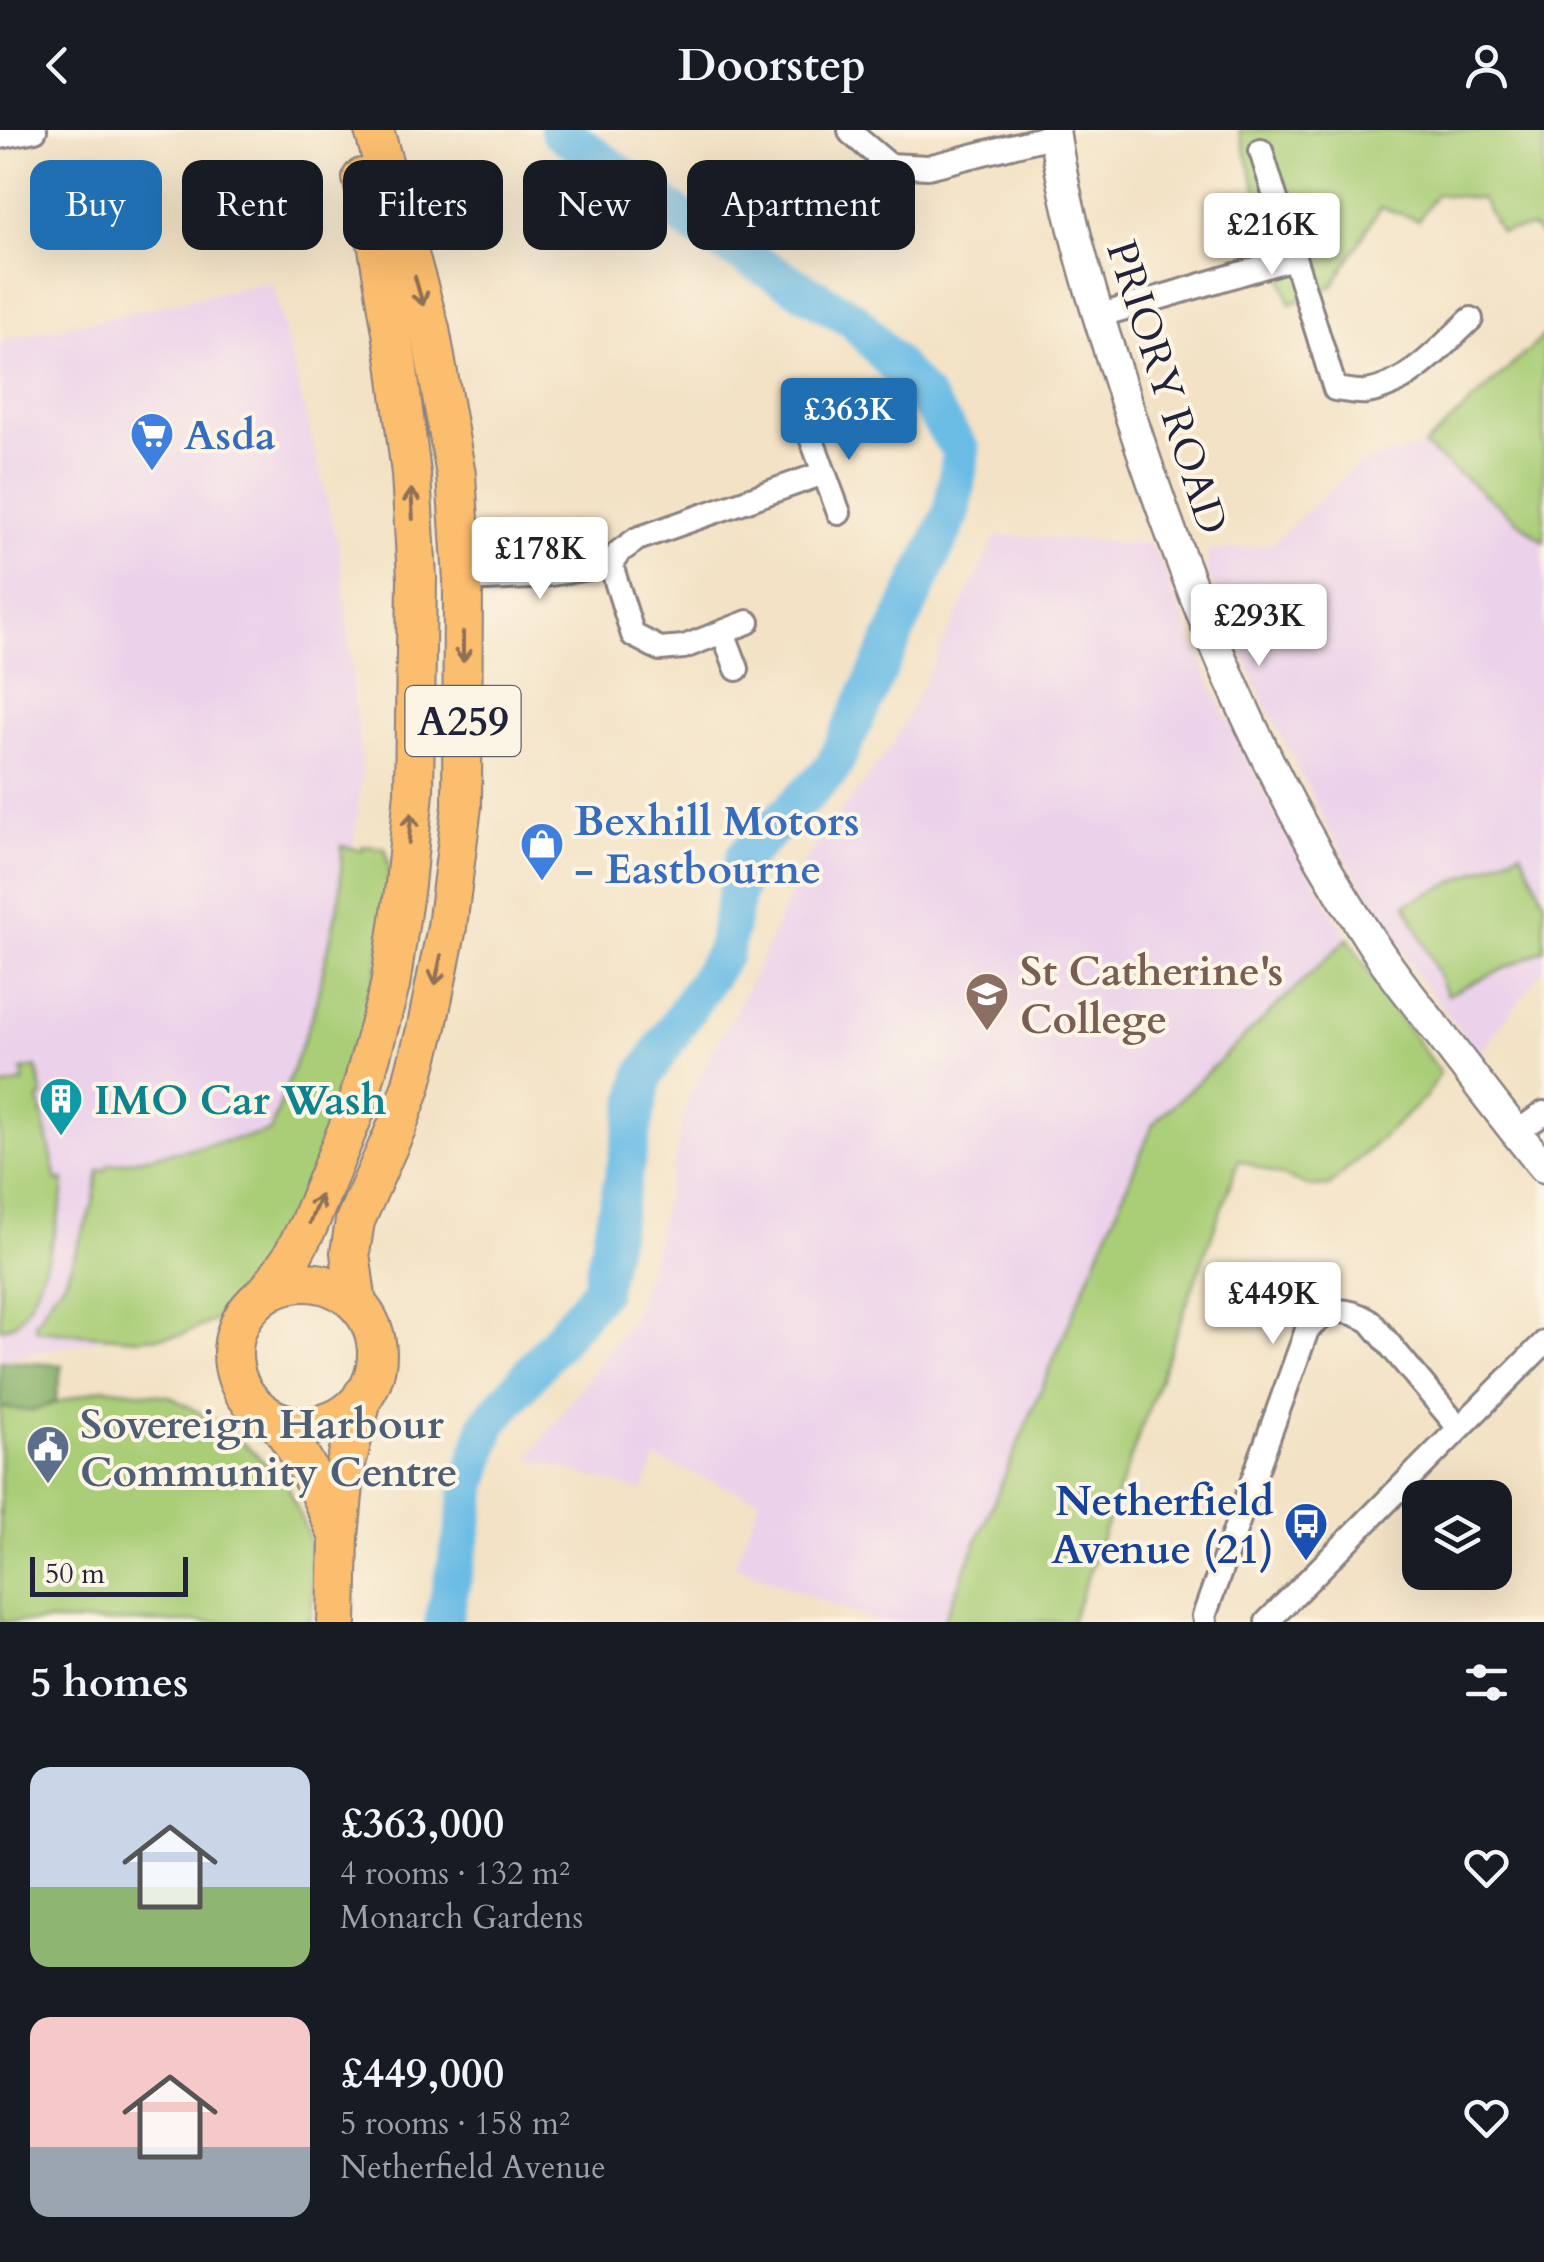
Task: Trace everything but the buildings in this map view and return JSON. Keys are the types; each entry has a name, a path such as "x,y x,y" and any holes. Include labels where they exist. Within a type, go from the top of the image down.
{"main road":[{"name":"A259","path":"266,1293 308,1226 357,1106 390,986 414,792 417,578 411,474 378,248 348,130"},
{"name":"A259","path":"357,1304 350,1253 356,1221 397,1126 427,1026 447,927 462,806 463,580 456,476 430,329 374,130"},
{"path":"337,1622 346,1460 376,1364 376,1342 370,1322 357,1304 339,1290 317,1283 294,1283 266,1293 246,1312 238,1328 234,1365 248,1399 277,1421 291,1439 315,1481 339,1537"},
{"path":"277,1421 303,1426 324,1424 342,1416 364,1396"}],"street":[{"path":"850,130 889,165 928,166 1054,132"},
{"name":"PRIORY ROAD","path":"1054,132 1074,233 1098,316 1183,568 1213,643 1294,812 1382,958 1544,1167"},
{"path":"1261,151 1335,389 1366,392 1394,382 1422,364 1471,320"},
{"path":"1098,316 1293,258"},
{"path":"809,432 839,513"},
{"path":"463,580 530,577 611,564 637,539 824,473"},
{"path":"611,564 633,635 660,650 684,647 748,622"},
{"path":"723,632 736,669"},
{"path":"1516,1133 1544,1113"},
{"path":"1205,1622 1307,1330 1324,1313 1352,1310 1370,1321 1459,1428"},
{"path":"1267,1622 1544,1344"}],"shaded area":[{"path":"272,281 340,552 362,775 342,938 286,1127 167,1325 0,1360 0,341"},
{"name":"St Catherine's College","path":"1424,446 1544,542 1544,968 1479,1054 1419,978 1326,824 1265,703 1207,572 1207,552 1272,544 1358,463"},
{"name":"St Catherine's College","path":"997,535 1149,544 1221,707 1279,820 1348,938 1153,1124 943,1622 875,1622 734,1565 760,1500 656,1459 643,1492 529,1458 632,1319 648,1273 689,1096 758,968 805,859 893,744"}],"green space":[{"path":"1239,130 1544,130 1544,239 1532,227 1500,232 1482,199 1436,194 1419,220 1380,207 1333,286 1290,304"},
{"path":"1544,336 1544,542 1424,446"},
{"path":"342,846 362,850 363,846 385,848 392,882 362,1050 313,1184 269,1263 227,1315 181,1335 136,1339 37,1330 35,1324 65,1281 93,1204 99,1170 270,1132 314,1010 340,897"},
{"path":"1521,851 1544,901 1544,950 1447,995 1406,904"},
{"path":"1348,938 1440,1073 1426,1097 1329,1186 1311,1187 1239,1160 1071,1622 943,1622 1153,1124"},
{"path":"37,1067 43,1097 39,1099 57,1181 64,1180 63,1194 48,1256 32,1298 15,1323 0,1329 0,1087 23,1082 22,1070"},
{"path":"0,1361 62,1365 55,1403 30,1411 0,1407"},
{"path":"104,1388 169,1396 223,1426 286,1481 309,1538 313,1600 310,1622 0,1622 0,1407 30,1411"}],"waterway":[{"path":"443,1622 470,1483 488,1424 600,1290 644,1076 724,953 744,857 832,769 952,512 961,451 927,401 854,320 692,225 559,130"}],"place":[{"name":"Asda","path":"152,472"},
{"name":"Bexhill Motors - Eastbourne","path":"542,882"},
{"name":"St Catherine's College","path":"987,1032"},
{"name":"IMO Car Wash","path":"61,1137"},
{"name":"Sovereign Harbour Community Centre","path":"48,1485"},
{"name":"Netherfield Avenue (21)","path":"1306,1562"}]}
